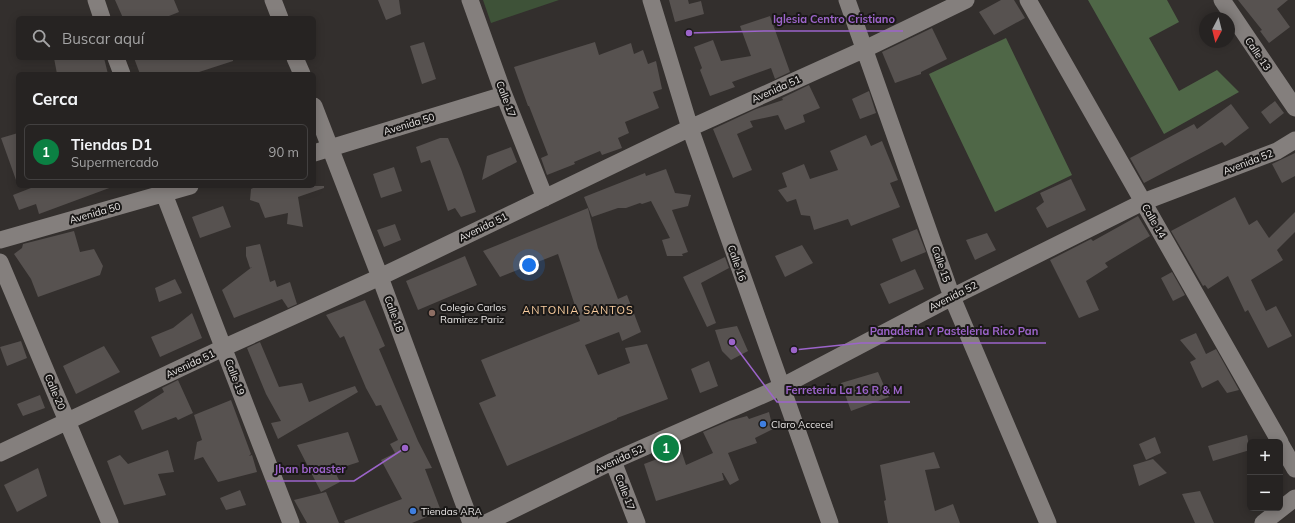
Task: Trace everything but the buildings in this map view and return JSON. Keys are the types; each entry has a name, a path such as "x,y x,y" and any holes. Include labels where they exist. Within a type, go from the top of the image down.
{"street":[{"path":"96,0 101,16"},
{"path":"273,0 279,16"},
{"name":"Calle 17","path":"470,0 504,95 545,198"},
{"name":"Calle 16","path":"651,0 690,128 830,523"},
{"name":"Calle 15","path":"847,0 952,296 1048,523"},
{"name":"Avenida 51","path":"0,453 380,276 690,128 865,49 966,0"},
{"name":"Calle 14","path":"1028,0 1278,439"},
{"name":"Calle 13","path":"1222,0 1295,108"},
{"path":"117,60 121,72"},
{"path":"296,60 301,72"},
{"name":"Avenida 50","path":"316,152 504,95"},
{"name":"Calle 18","path":"316,111 380,276 471,523"},
{"name":"Avenida 52","path":"486,523 613,461 781,387 952,296 1143,202 1277,151 1295,140"},
{"name":"Avenida 50","path":"0,240 163,190 176,188"},
{"name":"Calle 19","path":"163,190 291,523"},
{"name":"Calle 20","path":"0,262 110,523"},
{"name":"Calle 14","path":"1283,447 1295,469"},
{"name":"Calle 17","path":"613,461 637,523"},
{"path":"1263,523 1295,498"}],"green space":[{"path":"483,0 559,0 491,23"},
{"path":"1088,0 1167,0 1179,22 1149,38 1179,91 1217,70 1239,92 1164,134"},
{"path":"1006,38 1072,175 995,212 929,74"}],"place":[{"name":"Iglesia Centro Cristiano","path":"689,33"},
{"name":"Colegio Carlos Ramirez Pariz","path":"432,313"},
{"name":"Ferreteria La 16 R & M","path":"732,342"},
{"name":"Panaderia Y Pasteleria Rico Pan","path":"794,350"},
{"name":"Claro Accecel","path":"763,424"},
{"name":"Jhan broaster","path":"405,448"},
{"name":"Tiendas D1","path":"666,448"},
{"name":"Tiendas ARA","path":"413,511"}],"district":[{"name":"ANTONIA SANTOS","path":"578,310"}]}
